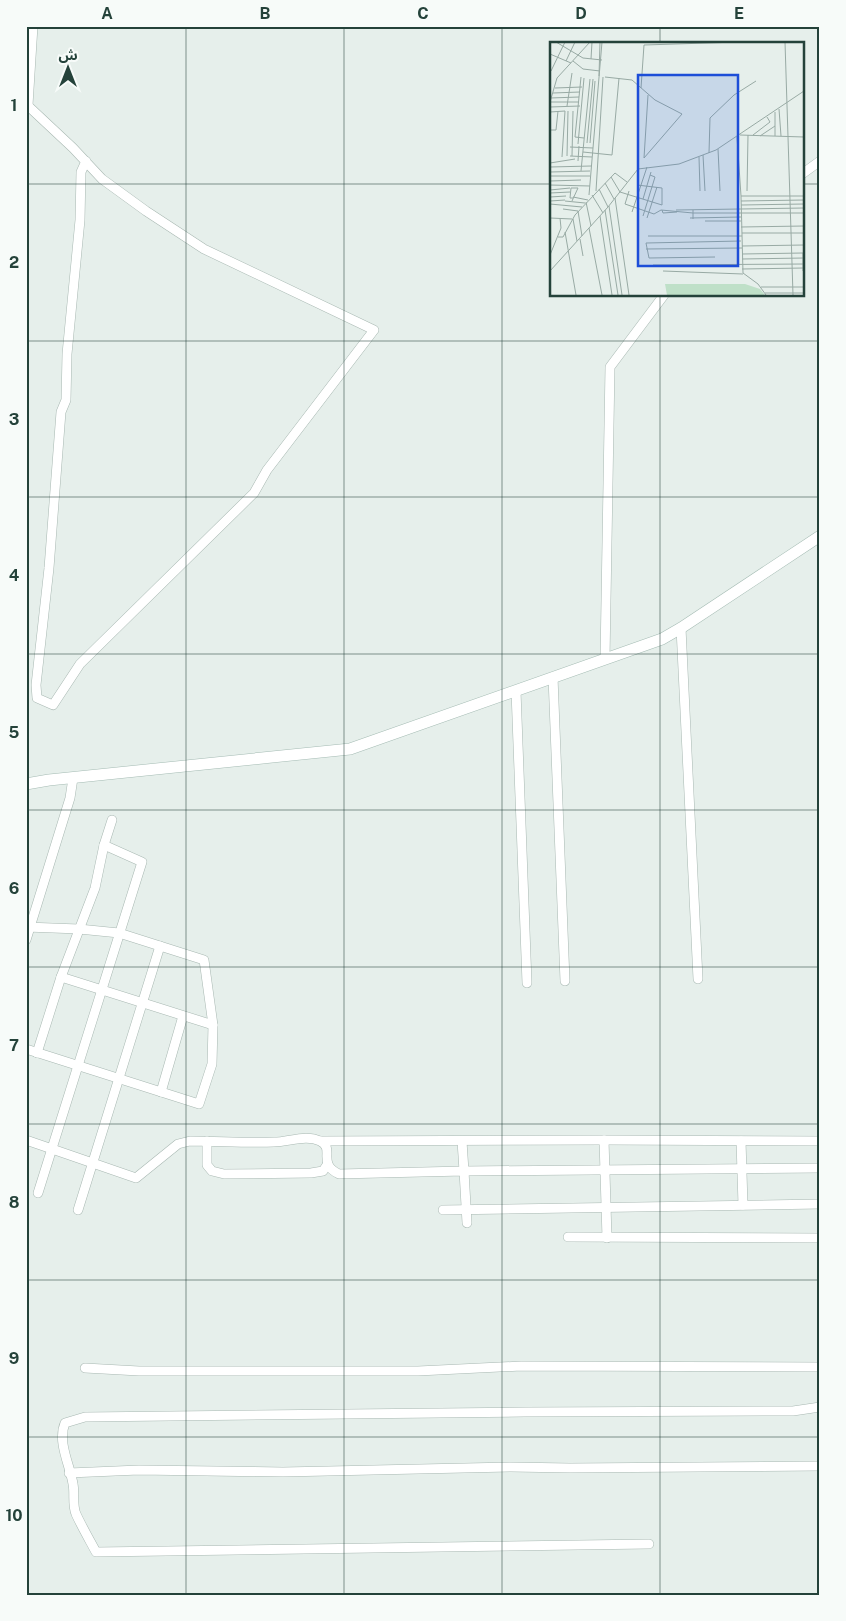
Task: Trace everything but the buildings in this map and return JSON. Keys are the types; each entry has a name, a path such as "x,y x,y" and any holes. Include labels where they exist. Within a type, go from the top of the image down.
{"main road":[{"path":"26,784 350,750 662,639 820,536"}],"street":[{"path":"33,26 27,105 86,161 102,179 204,249 374,330 267,470 254,493 80,664 53,705 37,698 36,685 49,568 61,412 66,400 67,354 80,220 81,172 86,161"},
{"path":"804,172 820,160"},
{"path":"605,659 610,367 663,296"},
{"path":"681,628 698,979"},
{"path":"553,677 565,981"},
{"path":"516,691 527,983"},
{"path":"26,940 28,927 70,798 73,778"},
{"path":"37,1053 94,888 112,820"},
{"path":"38,1193 142,862 104,845"},
{"path":"26,1050 199,1104 212,1064 213,1026 204,960 119,933 28,927"},
{"path":"78,1210 160,946"},
{"path":"62,977 213,1026"},
{"path":"160,1092 183,1016"},
{"path":"26,1140 136,1178 178,1144 190,1141 276,1142 308,1138 321,1142 604,1140 820,1142"},
{"path":"604,1140 607,1238"},
{"path":"207,1141 207,1165 212,1172 224,1174 311,1173 323,1171 327,1165 327,1149 321,1142"},
{"path":"462,1141 467,1222"},
{"path":"741,1141 743,1205"},
{"path":"327,1165 331,1170 339,1174 605,1169 820,1168"},
{"path":"443,1210 820,1204"},
{"path":"568,1238 820,1238"},
{"path":"85,1368 139,1371 418,1371 521,1366 820,1367"},
{"path":"649,1544 96,1552 75,1512 73,1483 64,1447 63,1428 65,1423 85,1417 793,1411 820,1407"},
{"path":"69,1473 139,1470 283,1472 511,1467 820,1466"}]}
